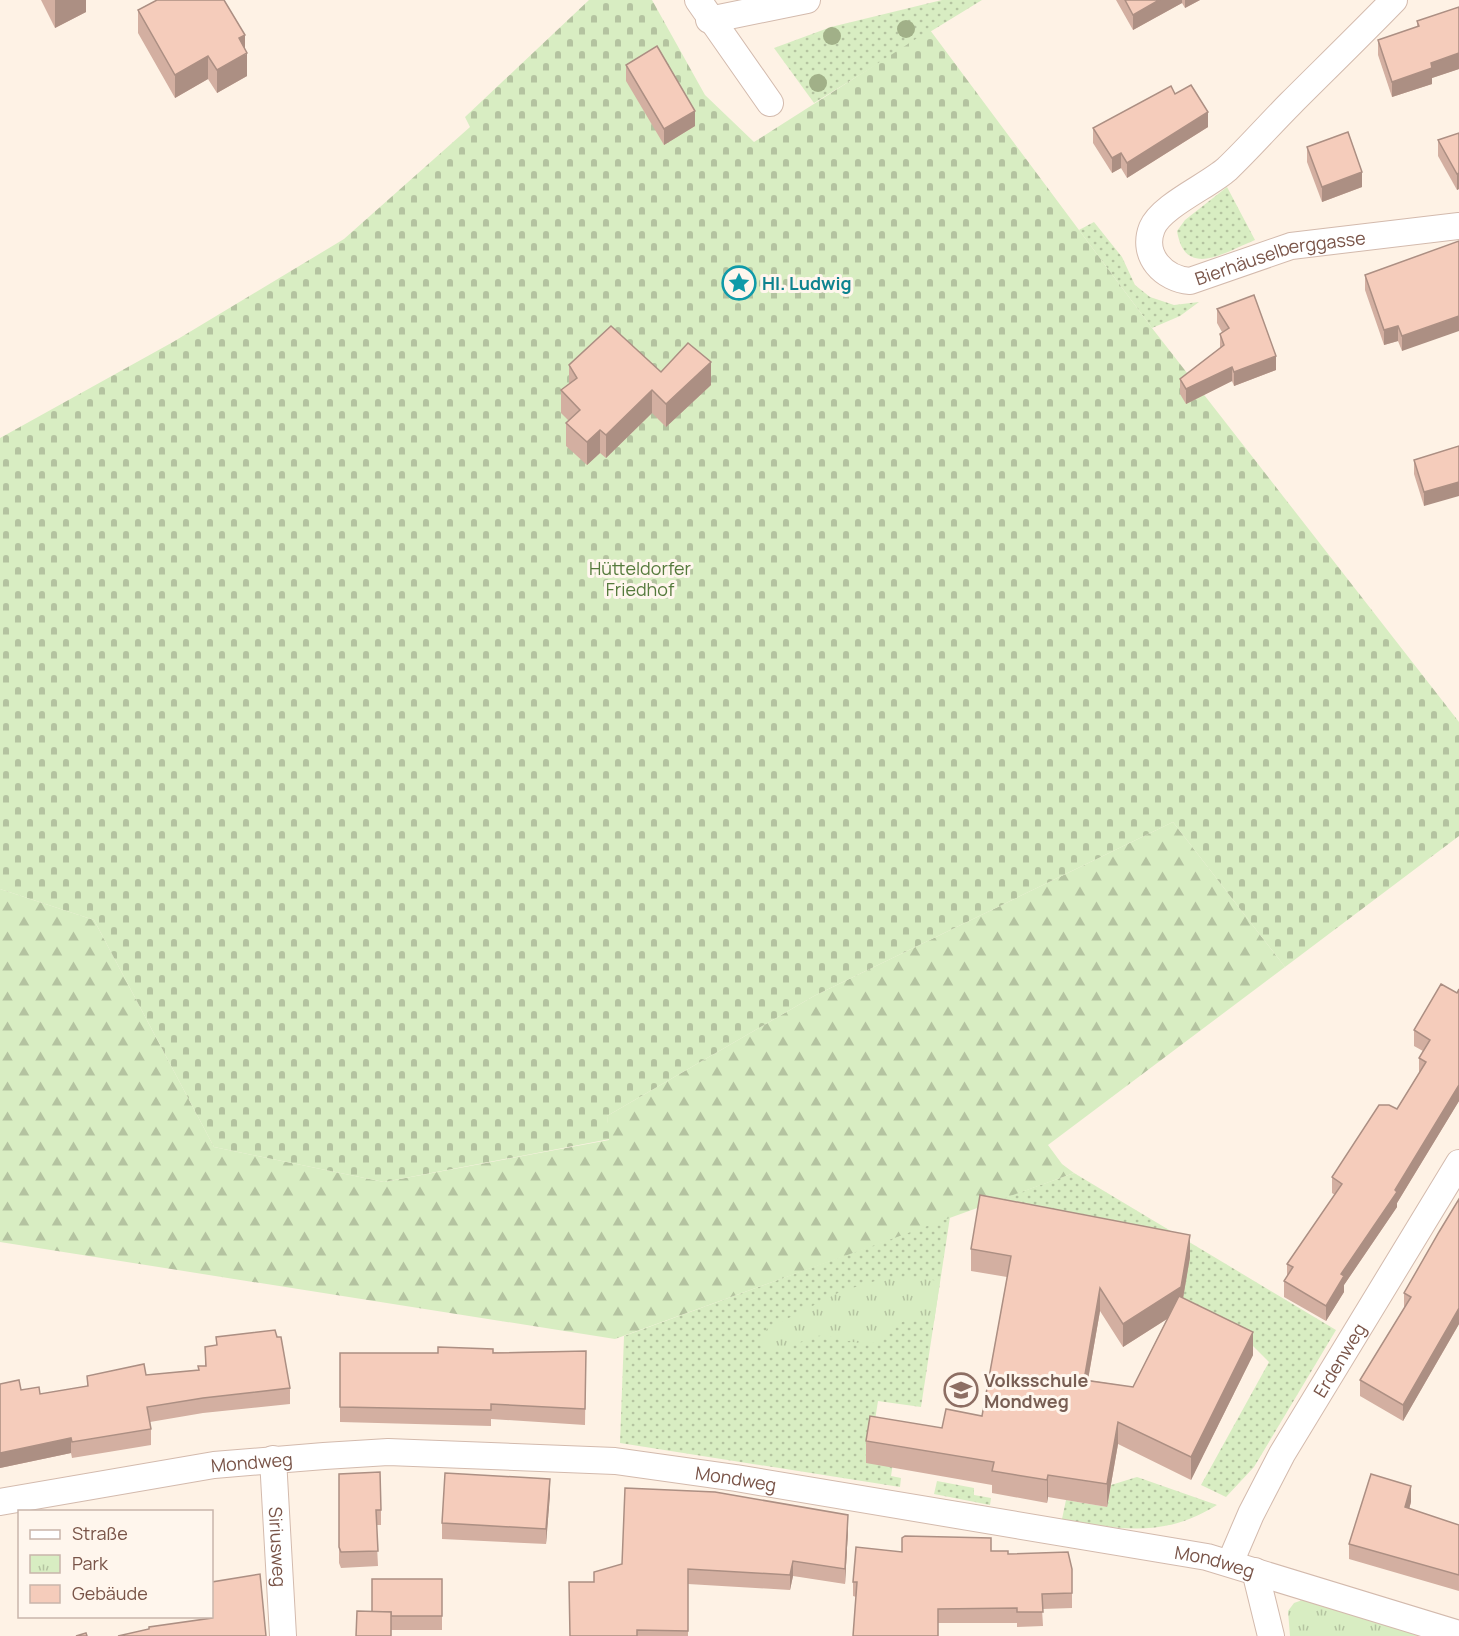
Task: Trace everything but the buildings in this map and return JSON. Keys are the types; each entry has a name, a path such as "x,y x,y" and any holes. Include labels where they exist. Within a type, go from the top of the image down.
{"street":[{"path":"770,103 704,10 807,0"},
{"name":"Bierhäuselberggasse","path":"1394,0 1227,169 1160,216 1152,227 1149,242 1152,253 1163,273 1176,280 1190,282 1300,244 1459,226"},
{"name":"Erdenweg","path":"1230,1563 1251,1514 1282,1454 1459,1163"},
{"name":"Mondweg","path":"0,1502 203,1467 273,1459 388,1452 615,1461 736,1478 1163,1549 1230,1563 1459,1634"},
{"name":"Siriusweg","path":"273,1459 283,1636"},
{"path":"1255,1571 1271,1636"}],"green space":[{"name":"Hütteldorfer Friedhof","path":"589,0 652,0 705,95 754,142 930,30 1152,328 1459,722 1459,836 1285,967 1173,822 814,996 607,1116 610,1139 384,1182 214,1147 94,920 0,889 0,438 173,342 344,239 470,127 465,117"},
{"path":"942,0 982,0 814,103 774,48 831,27"},
{"path":"1227,187 1255,240 1208,258 1197,259 1188,255 1181,246 1177,231 1185,220"},
{"path":"1094,222 1122,257 1135,285 1150,297 1174,305 1199,302 1180,316 1152,328 1079,230"},
{"path":"1173,822 1285,967 1048,1145 1062,1164 1074,1173 615,1339 0,1242 0,889 94,920 214,1147 384,1182 609,1140 607,1116 814,996"},
{"path":"1074,1173 1336,1330 1254,1467 1226,1497 1201,1485 1269,1362 1246,1339 1046,1221 976,1208"},
{"path":"950,1217 921,1407 878,1401 872,1439 896,1443 891,1476 901,1478 900,1487 620,1443 624,1336"},
{"path":"916,1278 940,1281 934,1322 906,1321 898,1324 876,1342 861,1343 817,1336 781,1350 767,1350 761,1346 761,1338 767,1329 842,1291 882,1279"},
{"path":"1137,1477 1217,1505 1198,1516 1179,1523 1141,1529 1062,1519 1066,1500 1107,1507 1111,1485"},
{"path":"937,1481 974,1488 974,1495 991,1498 990,1505 934,1494"},
{"path":"1305,1599 1421,1636 1290,1636 1288,1611 1294,1603"}],"place":[{"name":"Hl. Ludwig","path":"739,283"},
{"name":"Volksschule Mondweg","path":"961,1390"}]}
